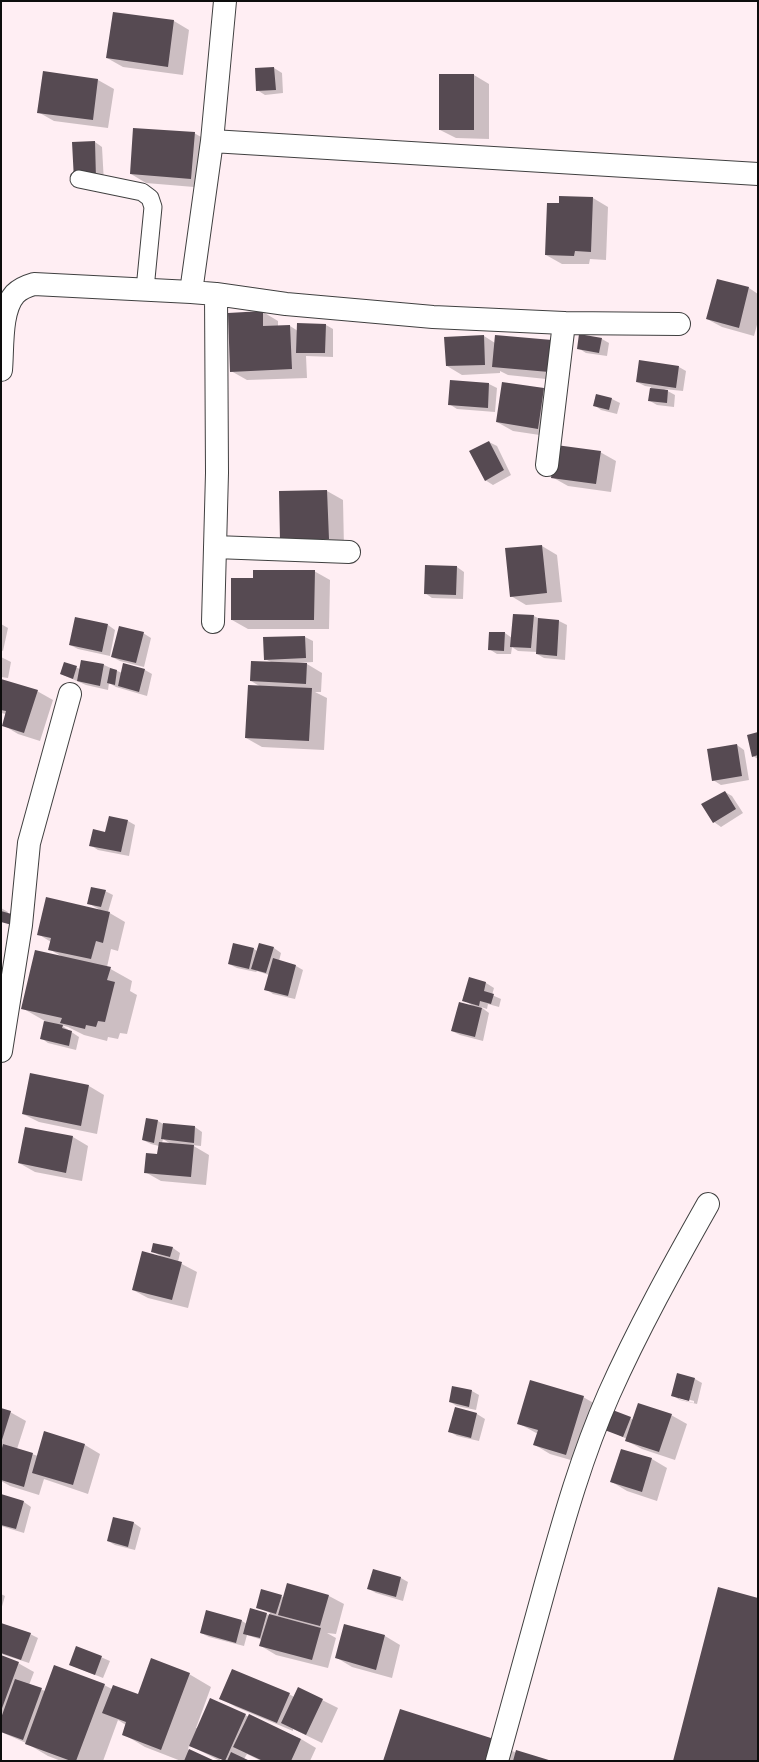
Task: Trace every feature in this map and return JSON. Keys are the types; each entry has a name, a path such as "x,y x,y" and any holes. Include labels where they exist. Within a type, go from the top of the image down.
{"street":[{"path":"191,292 212,141 225,1 220,1"},
{"path":"212,141 758,174"},
{"path":"1,370 5,316 9,303 15,294 34,284 216,294 286,304 352,311 495,321 679,324"},
{"path":"213,622 217,473 216,294"},
{"path":"547,465 564,323"},
{"path":"215,547 349,552"},
{"path":"1,1051 21,925 29,843 70,694"},
{"path":"497,1761 559,1537 575,1484 592,1436 609,1395 643,1322 708,1204"}],"lane":[{"path":"79,179 142,192 150,198 153,207 145,289"}],"building":[{"path":"113,12 174,20 168,67 106,58"},
{"path":"274,67 276,90 256,91 255,68"},
{"path":"43,71 98,79 93,120 37,113"},
{"path":"439,74 474,74 474,130 439,130"},
{"path":"133,128 195,132 191,179 130,174"},
{"path":"95,141 96,179 74,180 72,142"},
{"path":"559,196 593,197 591,252 575,251 574,256 545,255 547,203 559,203"},
{"path":"717,279 749,287 739,328 706,319"},
{"path":"263,311 263,326 290,325 292,369 230,372 228,313"},
{"path":"297,323 326,324 325,353 296,353"},
{"path":"579,334 602,338 599,353 577,349"},
{"path":"484,335 485,365 446,366 444,337"},
{"path":"495,335 552,340 549,372 492,367"},
{"path":"639,360 679,366 676,388 636,382"},
{"path":"450,380 489,383 488,408 448,405"},
{"path":"502,382 544,388 538,429 496,422"},
{"path":"650,388 668,390 667,403 648,401"},
{"path":"596,394 612,398 609,410 593,406"},
{"path":"489,441 504,470 485,481 469,451"},
{"path":"556,445 601,451 596,484 551,478"},
{"path":"327,490 329,539 280,541 279,491"},
{"path":"542,545 547,593 510,597 505,548"},
{"path":"425,565 457,566 456,595 424,594"},
{"path":"253,570 315,570 314,620 231,620 231,578 253,578"},
{"path":"513,614 534,615 531,648 510,647"},
{"path":"75,617 108,624 102,652 69,645"},
{"path":"538,618 559,620 557,656 536,654"},
{"path":"119,626 144,632 136,663 111,657"},
{"path":"489,632 505,632 504,651 488,650"},
{"path":"305,636 306,658 264,660 263,637"},
{"path":"81,660 104,664 100,686 77,681"},
{"path":"251,661 307,663 306,684 250,681"},
{"path":"64,662 77,666 73,679 60,674"},
{"path":"123,663 145,669 139,692 118,686"},
{"path":"110,668 117,670 115,685 107,683"},
{"path":"1,679 38,690 24,733 2,726 6,711 1,710"},
{"path":"248,685 312,688 309,741 245,738"},
{"path":"758,732 758,755 752,757 747,735"},
{"path":"737,744 742,776 712,781 707,749"},
{"path":"725,791 736,809 713,823 701,804"},
{"path":"109,816 128,820 121,852 89,846 93,829 105,832"},
{"path":"91,887 106,890 101,907 87,904"},
{"path":"46,897 110,912 103,943 96,941 91,959 48,950 51,938 37,935"},
{"path":"1,911 15,915 12,925 1,922"},
{"path":"233,943 254,948 249,969 228,964"},
{"path":"259,943 274,947 266,973 251,969"},
{"path":"35,950 111,967 107,980 115,982 105,1022 98,1021 96,1027 86,1025 85,1029 60,1023 62,1018 21,1009"},
{"path":"273,958 296,965 288,996 264,990"},
{"path":"469,977 486,982 484,991 494,994 491,1004 480,1001 479,1006 462,1001"},
{"path":"459,1002 482,1008 475,1037 451,1031"},
{"path":"44,1021 63,1025 62,1028 72,1031 69,1046 40,1039"},
{"path":"30,1073 89,1085 81,1126 22,1114"},
{"path":"146,1118 158,1120 154,1143 142,1140"},
{"path":"163,1123 195,1126 194,1143 161,1139"},
{"path":"25,1127 73,1136 66,1173 18,1163"},
{"path":"159,1142 194,1145 191,1177 144,1173 146,1153 157,1154"},
{"path":"153,1243 173,1247 170,1257 151,1252"},
{"path":"142,1251 182,1262 172,1300 132,1290"},
{"path":"677,1373 695,1378 689,1401 671,1396"},
{"path":"530,1380 584,1396 566,1455 533,1445 538,1430 517,1424"},
{"path":"452,1386 472,1390 469,1407 449,1402"},
{"path":"638,1403 672,1414 659,1452 625,1441"},
{"path":"455,1407 477,1413 471,1438 448,1432"},
{"path":"1,1408 11,1411 1,1443"},
{"path":"610,1409 631,1417 623,1437 602,1429"},
{"path":"44,1431 85,1444 73,1485 32,1473"},
{"path":"3,1444 33,1453 24,1487 1,1480 1,1452"},
{"path":"621,1449 652,1458 642,1492 610,1482"},
{"path":"1,1494 24,1501 16,1529 1,1525"},
{"path":"113,1517 134,1522 128,1547 107,1541"},
{"path":"373,1569 401,1577 396,1597 367,1589"},
{"path":"287,1583 329,1595 320,1626 278,1615"},
{"path":"718,1587 758,1598 758,1761 673,1761"},
{"path":"261,1589 282,1595 276,1614 256,1608"},
{"path":"250,1608 267,1613 260,1638 243,1634"},
{"path":"206,1610 242,1620 236,1643 200,1633"},
{"path":"269,1614 321,1628 312,1660 259,1646"},
{"path":"1,1623 31,1633 21,1660 1,1653"},
{"path":"344,1624 385,1635 376,1670 335,1658"},
{"path":"76,1646 102,1656 95,1675 69,1665"},
{"path":"1,1655 19,1662 1,1711"},
{"path":"151,1658 190,1673 161,1750 122,1735 126,1722 102,1713 113,1685 138,1694"},
{"path":"54,1665 105,1684 76,1761 71,1761 25,1744"},
{"path":"232,1669 290,1693 277,1723 219,1699"},
{"path":"15,1679 42,1688 23,1740 1,1732 1,1718"},
{"path":"298,1687 323,1699 306,1735 281,1723"},
{"path":"210,1698 246,1714 225,1761 189,1746"},
{"path":"400,1709 494,1739 487,1761 383,1761"},
{"path":"249,1714 301,1739 291,1761 263,1761 233,1747"},
{"path":"189,1749 215,1761 184,1761"},
{"path":"516,1750 552,1761 513,1761"},
{"path":"231,1752 250,1761 227,1761"}]}
